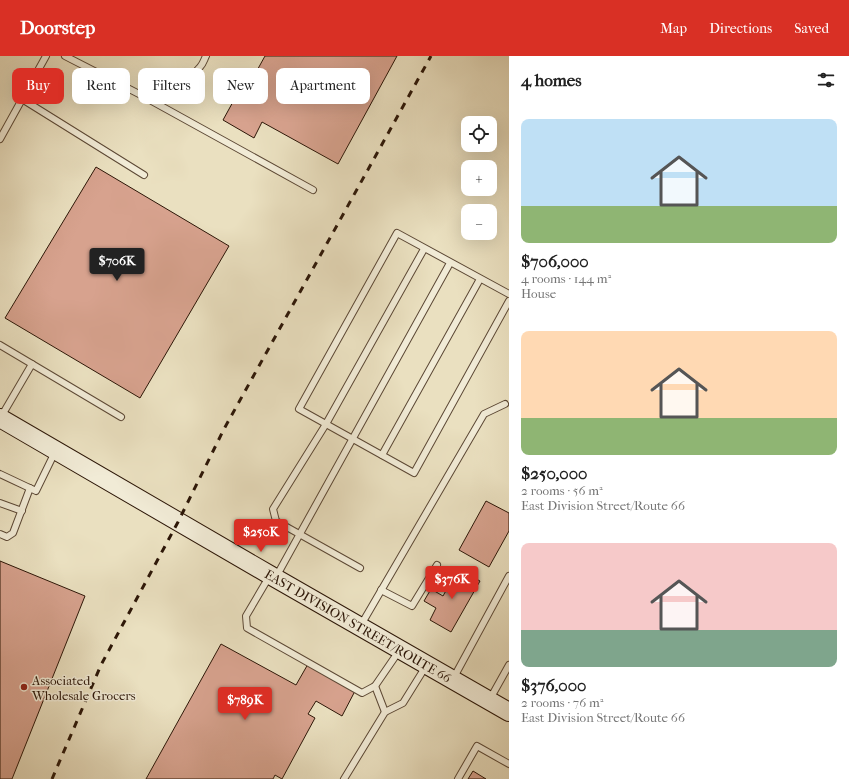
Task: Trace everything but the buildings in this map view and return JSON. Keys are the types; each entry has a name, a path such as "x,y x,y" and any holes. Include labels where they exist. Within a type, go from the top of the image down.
{"main road":[{"name":"EAST DIVISION STREET/ROUTE 66","path":"0,418 272,577 509,712"}],"lane":[{"path":"39,68 46,56"},
{"path":"65,56 138,93"},
{"path":"200,68 206,56"},
{"path":"0,139 19,104"},
{"path":"30,104 144,174"},
{"path":"157,104 313,190"},
{"path":"509,294 397,233 299,409 414,473 509,301"},
{"path":"360,568 276,521 273,509 326,424 424,249"},
{"path":"399,650 375,686 362,693 247,628 246,616 300,534 450,263"},
{"path":"382,456 480,279"},
{"path":"0,345 121,417"},
{"path":"0,418 32,364"},
{"path":"360,627 484,414 505,404"},
{"path":"0,474 36,492 56,451"},
{"path":"0,534 7,537 13,533 30,488"},
{"path":"0,502 22,511"},
{"path":"382,590 412,606 437,565"},
{"path":"453,680 509,576"},
{"path":"344,779 385,712 403,703 426,665"},
{"path":"489,700 509,666"},
{"path":"375,686 385,712"},
{"path":"458,779 478,746 509,764"}],"railway":[{"path":"52,779 101,665 178,522 224,429 431,56"}],"place":[{"name":"Associated Wholesale Grocers","path":"24,687"}]}
